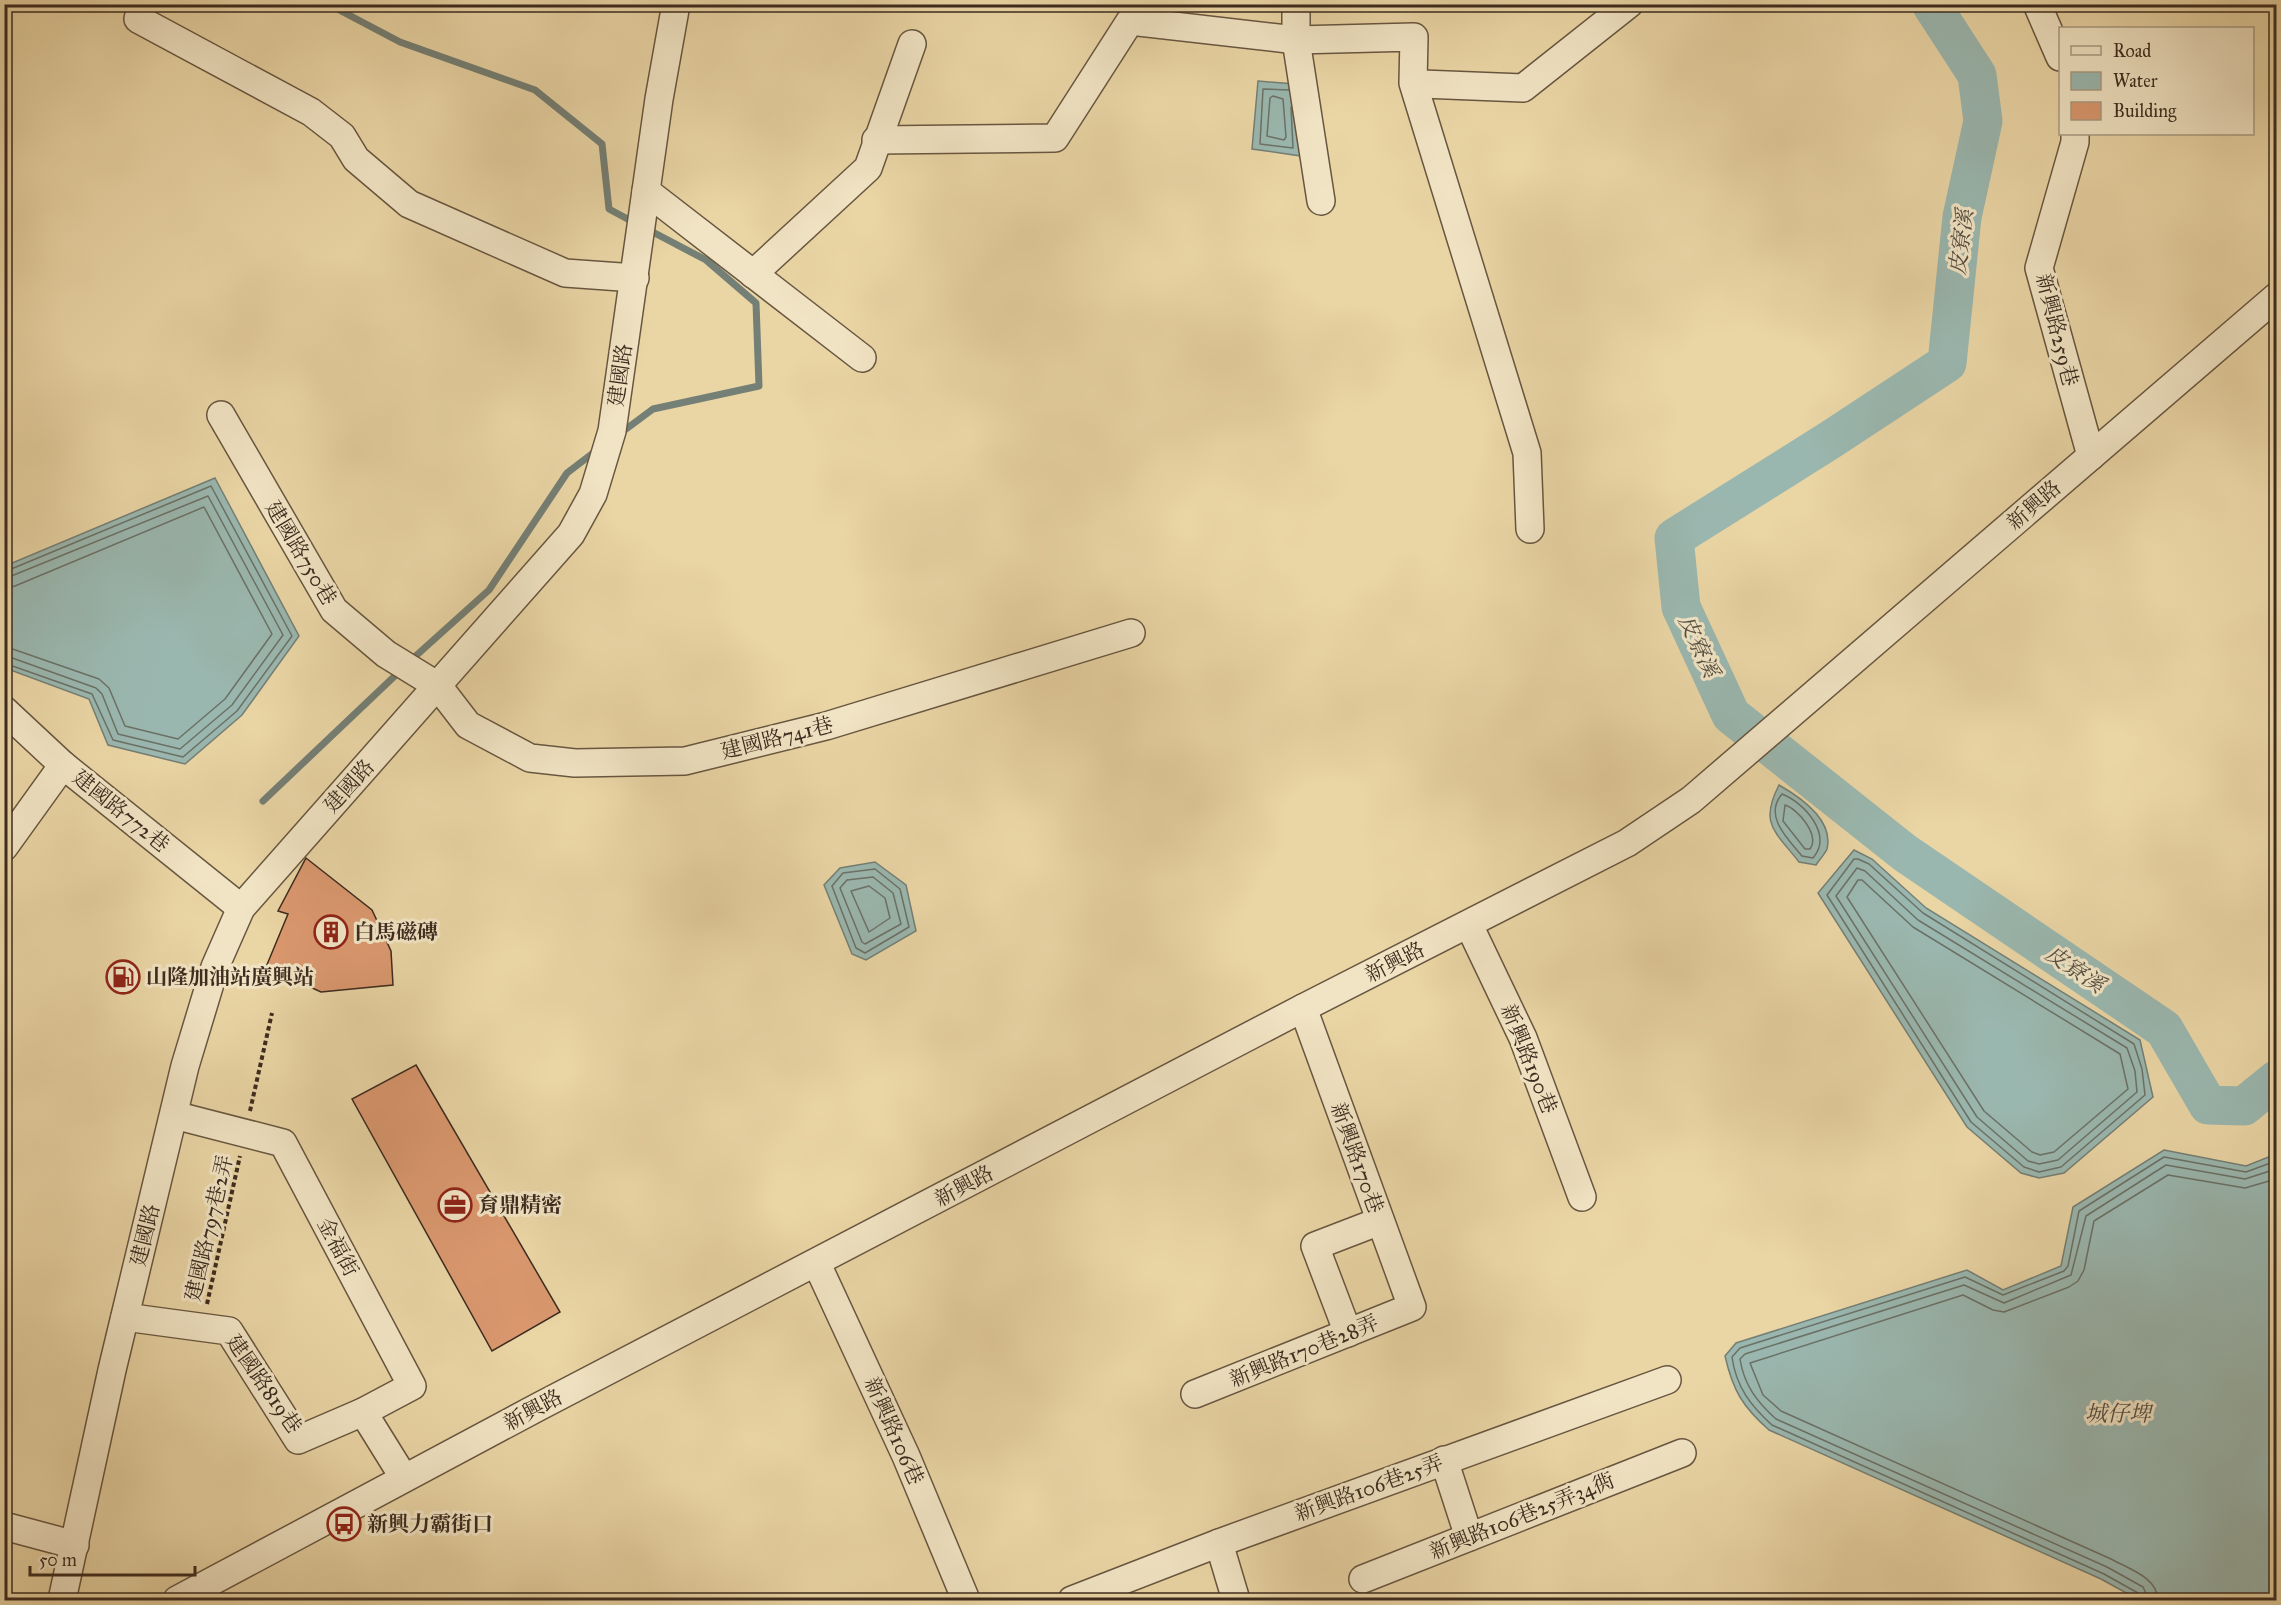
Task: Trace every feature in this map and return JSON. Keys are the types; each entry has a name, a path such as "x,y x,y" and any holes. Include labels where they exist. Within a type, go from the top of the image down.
{"street":[{"path":"142,4 138,19 311,112 342,136 356,159 409,204 565,273 634,278"},
{"name":"建國路","path":"62,1600 125,1317 174,1115 215,967 241,908 571,534 593,494 608,443 676,4"},
{"path":"1296,4 1296,40 1321,201"},
{"path":"1422,84 1523,88 1629,4"},
{"path":"2037,4 2059,53"},
{"path":"876,140 1055,138 1126,13 1296,40 1414,37 1413,83 1527,453 1530,529"},
{"path":"753,274 868,168 876,140 912,44"},
{"name":"新興路259巷","path":"2075,135 2040,268 2091,456"},
{"path":"643,215 753,274 862,358"},
{"name":"新興路","path":"182,1599 404,1478 1303,1008 1627,843 1691,800 2277,297"},
{"name":"建國路750巷","path":"221,415 334,610 386,654 438,686"},
{"name":"建國路741巷","path":"438,686 468,725 530,758 575,763 685,760 826,726 1131,633"},
{"name":"建國路772巷","path":"4,710 63,765 241,908"},
{"path":"4,847 63,765"},
{"name":"新興路190巷","path":"1469,925 1523,1038 1582,1197"},
{"name":"新興路170巷","path":"1303,1008 1412,1307"},
{"name":"金福街","path":"174,1115 283,1143 412,1386 363,1412"},
{"path":"1348,1333 1315,1246 1380,1221"},
{"name":"新興路106巷","path":"817,1264 906,1456 966,1600"},
{"name":"新興路170巷28弄","path":"1196,1394 1412,1307"},
{"name":"建國路819巷","path":"125,1317 229,1331 298,1440 363,1412"},
{"name":"新興路106巷25弄","path":"1072,1600 1219,1543 1667,1380"},
{"path":"363,1412 404,1478"},
{"name":"新興路106巷25弄34衖","path":"1363,1579 1682,1453"},
{"path":"1444,1460 1469,1538"},
{"path":"4,1526 75,1545"},
{"path":"1219,1543 1236,1600"}],"path":[{"name":"建國路797巷2弄","path":"202,1328 272,1012"}],"water":[{"path":"1258,81 1295,84 1301,156 1252,149"},
{"path":"215,478 299,636 242,715 185,764 108,745 89,699 5,668 5,566"},
{"path":"1779,785 1814,811 1825,828 1828,838 1827,849 1816,865 1799,862 1772,826 1770,809"},
{"path":"1854,850 1872,859 1926,908 2140,1040 2153,1097 2064,1173 2039,1178 2021,1173 1967,1127 1818,893"},
{"path":"875,862 906,885 916,931 866,960 852,954 824,885 840,868"},
{"name":"城仔埤","path":"2164,1150 2246,1166 2276,1154 2276,1600 2139,1600 2101,1579 1769,1430 1752,1414 1740,1398 1725,1356 1736,1343 1967,1270 2003,1290 2061,1266 2073,1207"}],"building":[{"name":"白馬磁磚","path":"306,858 372,910 391,951 393,985 321,992 266,967 288,914 278,911"},
{"name":"育鼎精密","path":"416,1065 560,1312 492,1351 352,1099"}],"waterway":[{"path":"328,4 400,42 535,90 602,144 609,209 635,223"},
{"name":"皮寮溪","path":"1931,4 1977,75 1983,121 1962,217 1947,363 1674,538 1681,607 1731,715 1905,853 2164,1029 2208,1105 2244,1106 2276,1080"},
{"path":"618,435 653,409 759,386 756,303 706,260 647,229"},
{"path":"409,662 489,590 567,473 597,450"},
{"path":"263,801 400,671"}],"place":[{"name":"白馬磁磚","path":"331,932"},
{"name":"山隆加油站廣興站","path":"123,977"},
{"name":"育鼎精密","path":"455,1205"},
{"name":"新興力霸街口","path":"344,1524"}]}
